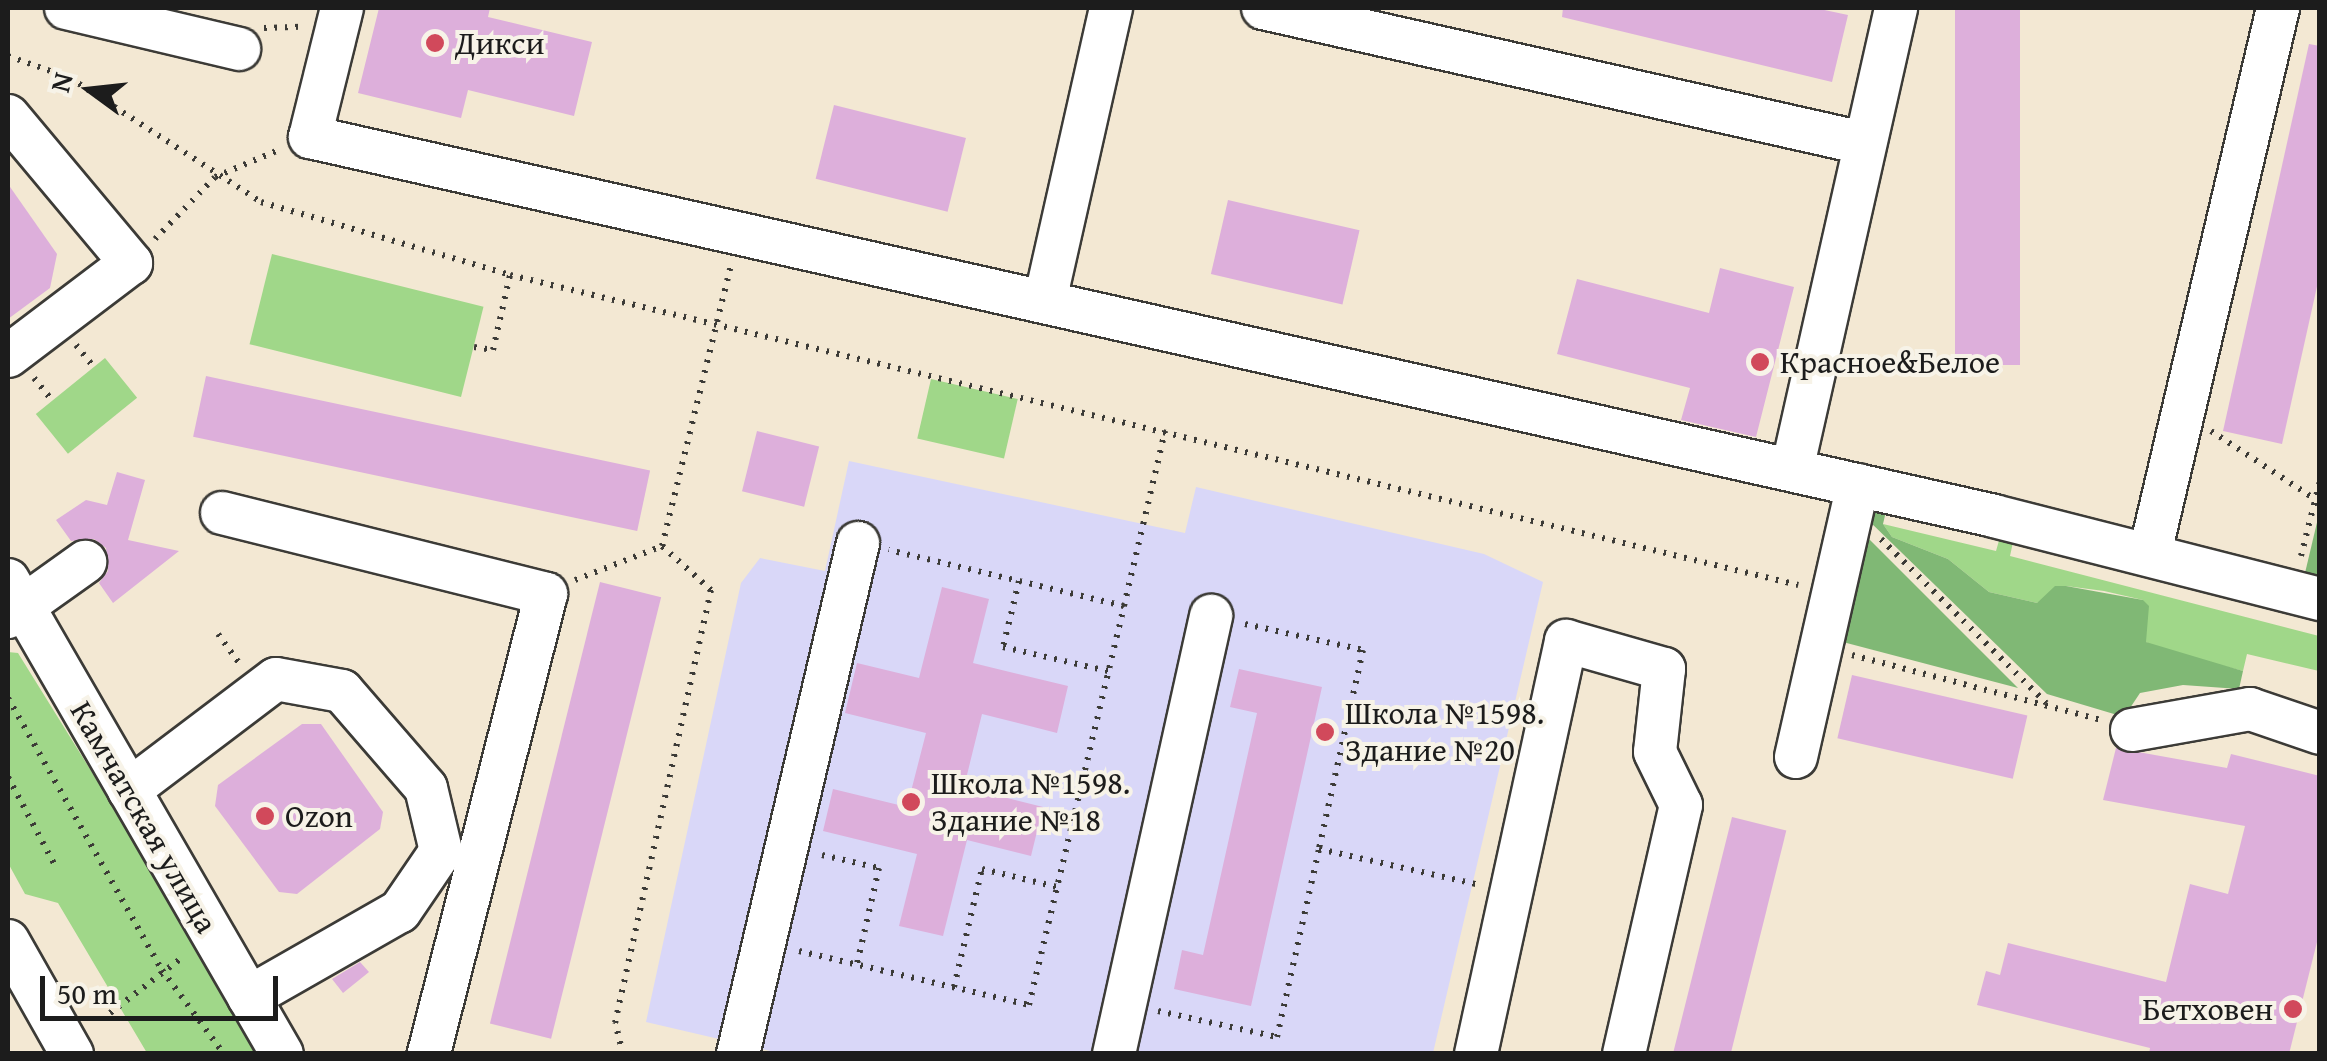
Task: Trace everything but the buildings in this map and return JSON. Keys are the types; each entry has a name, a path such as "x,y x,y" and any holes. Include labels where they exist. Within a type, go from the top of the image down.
{"street":[{"path":"66,8 240,49"},
{"path":"1045,302 1110,8"},
{"path":"1263,8 1863,143"},
{"path":"1792,470 1896,8"},
{"path":"2150,553 2278,8"},
{"path":"339,19 310,137 1792,470 1855,498 2150,553 2306,595"},
{"path":"8,116 132,263 8,356"},
{"path":"1796,757 1855,498"},
{"path":"222,513 546,594 429,1054"},
{"path":"738,1054 858,543"},
{"path":"13,602 85,562"},
{"name":"Камчатская улица","path":"13,602 129,790 282,1054"},
{"path":"1114,1054 1211,616"},
{"path":"1476,1054 1566,641 1664,669 1655,752 1681,805 1624,1054"},
{"path":"129,790 276,678 342,691 426,788 441,850 400,911 249,997"},
{"path":"2132,730 2250,709 2320,732"},
{"path":"8,941 72,1054"}],"path":[{"path":"240,49 267,25 339,19"},
{"path":"8,56 70,78 215,177 261,202 510,274 1834,594"},
{"path":"132,263 215,177 310,137"},
{"path":"662,546 739,233"},
{"path":"474,348 493,350 510,274"},
{"path":"2182,416 2315,498"},
{"path":"764,942 1029,1005 1165,431"},
{"path":"2306,595 2320,481"},
{"path":"1855,498 2047,704"},
{"path":"858,543 1124,606"},
{"path":"546,594 662,546"},
{"path":"623,1054 615,1024 711,590 662,546"},
{"path":"1019,581 1003,646 1108,671"},
{"path":"1125,1003 1277,1037 1364,650 1211,616"},
{"path":"1821,648 2047,704 2132,730"},
{"path":"8,698 162,970 224,1054"},
{"path":"8,777 57,869"},
{"path":"786,846 879,868 856,964"},
{"path":"1319,849 1472,883"},
{"path":"954,987 982,869 1057,887"},
{"path":"110,1013 162,970 214,937"}],"shaded area":[{"path":"849,461 1185,533 1196,487 1484,554 1543,582 1433,1053 783,1054 646,1022 741,583 760,558 825,571"}],"green space":[{"path":"272,254 484,307 461,397 250,344"},
{"path":"105,358 137,398 68,454 36,414"},
{"path":"931,379 1018,399 1004,458 917,438"},
{"path":"1871,499 1888,503 1883,524 1892,537 1948,559 1989,592 2037,603 2055,586 2066,586 2143,600 2149,606 2146,642 2243,671 2239,689 2183,685 2140,693 2124,717 2047,694 1866,518"},
{"path":"2319,514 2319,577 2305,573"},
{"path":"1883,524 1996,551 2002,530 2015,533 2010,556 2319,636 2319,671 2247,654 2243,671 2159,649 2146,642 2143,600 2066,586 2037,603 1989,592 1948,559 1892,537"},
{"path":"1863,533 2018,688 1839,641"},
{"path":"8,652 18,653 266,1053 147,1053 58,903 25,894 8,863"}],"place":[{"name":"Дикси","path":"435,43"},
{"name":"Красное&Белое","path":"1760,362"},
{"name":"Школа №1598. Здание №20","path":"1325,732"},
{"name":"Школа №1598. Здание №18","path":"911,802"},
{"name":"Ozon","path":"265,816"},
{"name":"Бетховен","path":"2293,1009"}]}
